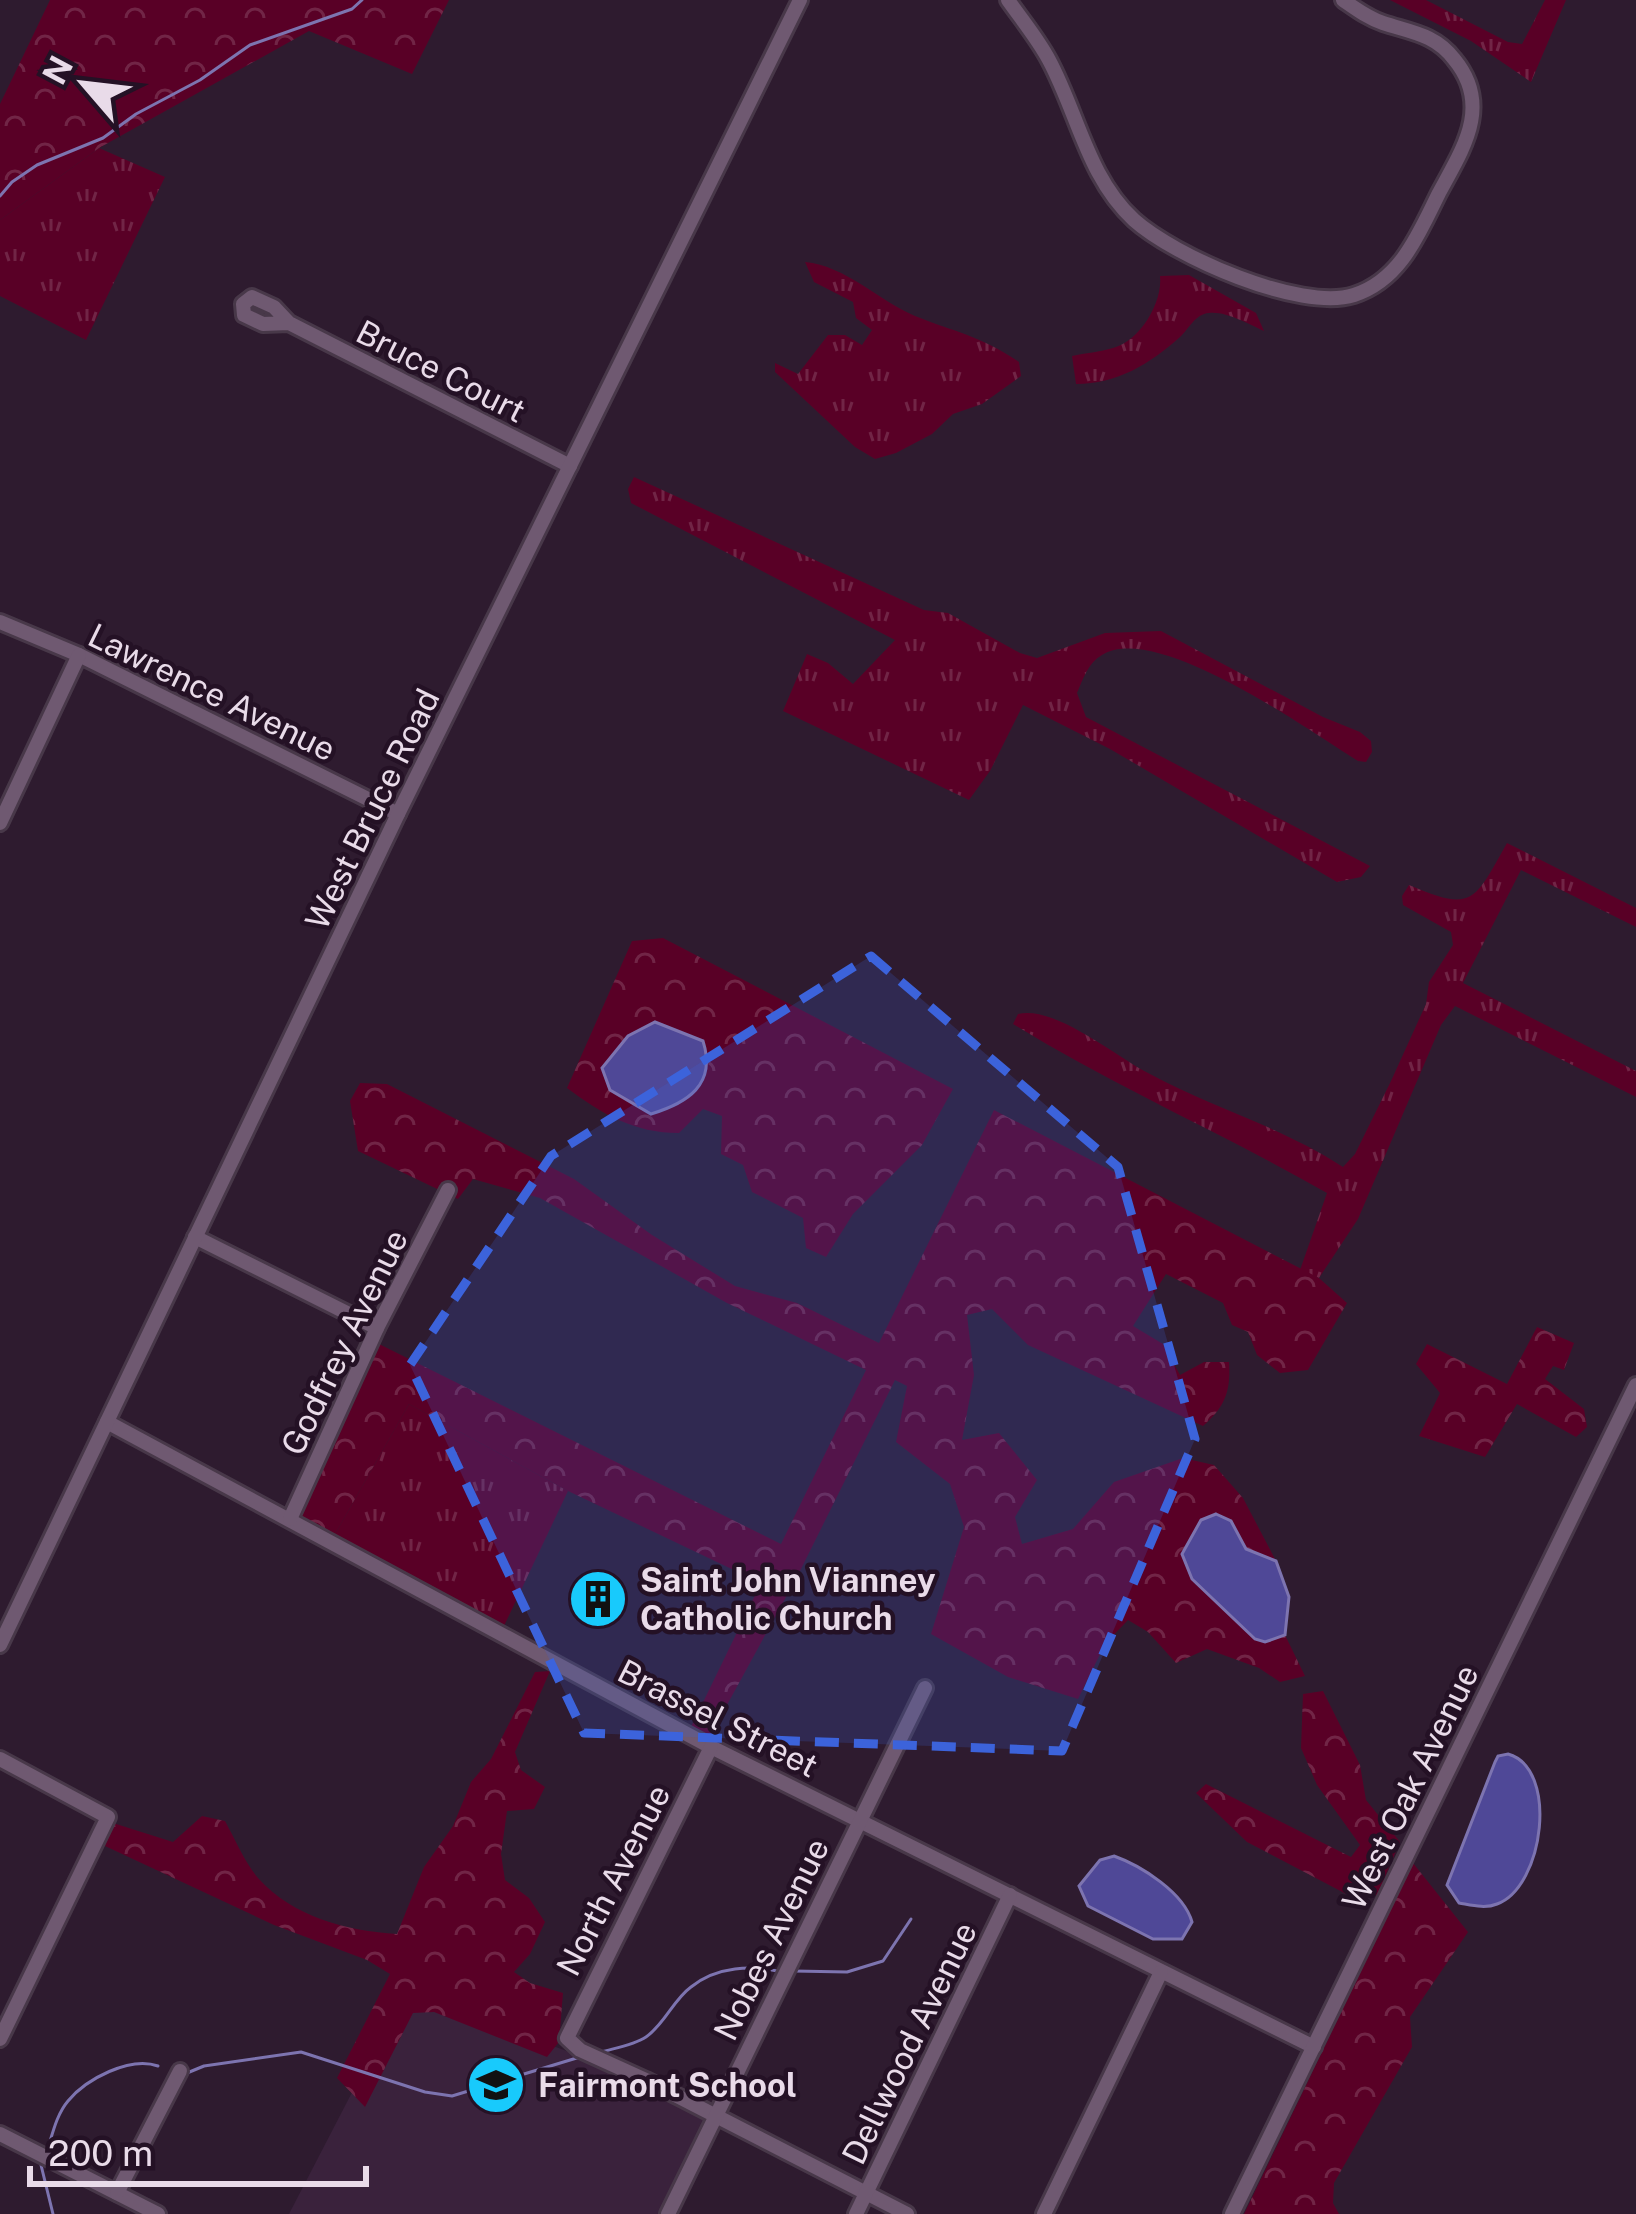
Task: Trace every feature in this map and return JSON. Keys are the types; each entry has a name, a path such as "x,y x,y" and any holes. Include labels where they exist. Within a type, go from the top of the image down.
{"street":[{"name":"West Bruce Road","path":"0,1645 398,814 800,0"},
{"path":"1008,0 1049,60 1108,194 1136,221 1158,239 1267,286 1333,298 1364,290 1394,270 1416,242 1466,146 1472,122 1472,100 1454,57 1416,30 1383,23 1343,0"},
{"name":"Bruce Court","path":"289,323 570,466"},
{"name":"Lawrence Avenue","path":"0,622 79,655 398,814"},
{"path":"0,823 79,655"},
{"name":"Godfrey Avenue","path":"290,1519 377,1328 448,1190"},
{"path":"195,1237 377,1328"},
{"name":"West Oak Avenue","path":"1232,2214 1636,1385"},
{"name":"Brassel Street","path":"107,1422 711,1747 1314,2047"},
{"name":"Nobes Avenue","path":"668,2214 925,1688"},
{"name":"North Avenue","path":"711,1747 567,2038 580,2050 716,2116"},
{"path":"0,1759 108,1817 0,2039"},
{"name":"Dellwood Avenue","path":"856,2214 1010,1895"},
{"path":"1044,2214 1161,1972"},
{"path":"117,2193 180,2071"},
{"path":"716,2116 907,2214"},
{"path":"0,2134 158,2214"}],"highlighted area":[{"path":"871,956 1118,1167 1195,1439 1062,1751 584,1733 410,1365 551,1156"}],"shaded area":[{"path":"655,1022 703,1041 706,1069 687,1098 651,1114 610,1090 602,1068 628,1036"},
{"path":"1216,1514 1231,1521 1246,1549 1276,1561 1289,1597 1285,1635 1265,1642 1255,1639 1192,1579 1182,1554 1201,1520"},
{"path":"1508,1754 1524,1764 1534,1781 1539,1803 1535,1853 1513,1893 1497,1904 1459,1903 1447,1885 1495,1762"},
{"path":"1114,1856 1149,1874 1180,1901 1192,1922 1182,1939 1153,1939 1088,1906 1079,1886 1100,1860"},
{"name":"Fairmont School","path":"404,1992 564,2050 707,2120 662,2214 289,2214"}],"green space":[{"path":"50,0 449,0 412,74 309,31 99,148 0,220 0,104"},
{"path":"1390,0 1426,0 1508,42 1522,44 1545,0 1566,0 1531,82 1471,41"},
{"path":"99,148 165,177 86,340 0,296 0,220"},
{"path":"805,262 834,270 915,316 992,346 1019,362 1021,376 982,404 953,414 932,434 875,459 855,447 775,372 775,363 798,374 828,335 845,335 862,345 872,330 856,318 853,302 814,282"},
{"path":"1189,275 1256,313 1264,331 1230,316 1204,314 1145,364 1105,380 1076,384 1072,356 1123,344 1148,319 1158,297 1160,276"},
{"path":"634,477 924,610 948,613 1020,653 1037,658 1105,633 1161,631 1360,732 1371,741 1366,762 1232,684 1158,653 1127,649 1102,655 1086,672 1077,693 1086,717 1370,866 1361,877 1337,882 1110,749 1023,705 990,771 969,800 783,711 807,654 828,663 853,684 895,640 631,503 628,489"},
{"path":"1507,843 1636,908 1636,927 1521,870 1463,983 1636,1071 1636,1097 1455,1006 1441,1025 1358,1219 1319,1278 1300,1270 1327,1193 1013,1024 1018,1014 1049,1017 1150,1074 1296,1140 1343,1167 1355,1154 1391,1081 1426,1004 1429,982 1453,945 1451,932 1403,905 1402,896 1409,885 1447,898 1470,896 1487,878"},
{"path":"663,938 953,1089 922,1145 853,1214 826,1257 806,1248 803,1218 752,1192 743,1165 721,1154 722,1116 703,1109 679,1133 647,1130 606,1114 567,1088 632,941"},
{"path":"360,1083 387,1084 574,1179 735,1286 797,1303 879,1343 994,1110 1319,1278 1347,1303 1308,1370 1280,1373 1257,1355 1248,1332 1232,1325 1223,1303 1166,1274 1133,1326 1163,1344 1180,1375 1204,1362 1229,1362 1225,1398 1203,1426 1028,1345 992,1309 967,1315 974,1375 962,1440 999,1433 1037,1480 1015,1517 1022,1544 1073,1529 1114,1482 1183,1458 1214,1465 1243,1498 1276,1561 1246,1549 1231,1521 1265,1642 1285,1635 1305,1676 1280,1682 1259,1668 1207,1649 1176,1663 1148,1632 1128,1620 1105,1644 1078,1699 1008,1677 931,1634 964,1527 950,1484 896,1442 907,1386 895,1380 798,1575 710,1736 691,1727 761,1583 568,1491 409,1404 334,1536 295,1515 377,1343 781,1544 866,1370 727,1303 540,1198 473,1179 458,1199 358,1151 350,1101"},
{"path":"1537,1327 1574,1343 1564,1370 1553,1366 1545,1379 1584,1409 1587,1427 1576,1437 1517,1404 1485,1457 1419,1436 1440,1393 1416,1364 1427,1344 1507,1384"},
{"path":"409,1404 568,1491 503,1628 334,1536"},
{"path":"550,1671 515,1752 521,1770 545,1787 534,1809 507,1811 501,1854 505,1880 529,1898 545,1922 530,1954 514,1972 530,1983 563,1993 559,2042 547,2057 434,2012 413,2013 365,2107 337,2078 390,1974 105,1846 113,1823 173,1842 202,1816 225,1821 253,1872 287,1903 322,1920 397,1934 424,1867 453,1826 471,1782 491,1759 535,1672"},
{"path":"1323,1691 1360,1765 1366,1800 1400,1842 1377,1895 1350,1896 1247,1842 1196,1793 1206,1784 1351,1857 1360,1845 1317,1785 1301,1748 1303,1694"},
{"path":"1413,1863 1468,1932 1410,2017 1412,2047 1334,2183 1333,2203 1339,2214 1244,2214"}],"waterway":[{"path":"0,196 37,165 103,138 250,45 352,9 362,0"},
{"path":"794,1971 847,1972 883,1961 911,1919"},
{"path":"601,2052 646,2037 685,1992 712,1975 747,1968 782,1972"},
{"path":"187,2073 204,2066 301,2052 425,2092 452,2096 580,2057"},
{"path":"48,2148 64,2106 86,2085 122,2067 158,2066"},
{"path":"41,2165 53,2214"}],"place":[{"name":"Saint John Vianney Catholic Church","path":"598,1599"},
{"name":"Fairmont School","path":"496,2085"}]}
